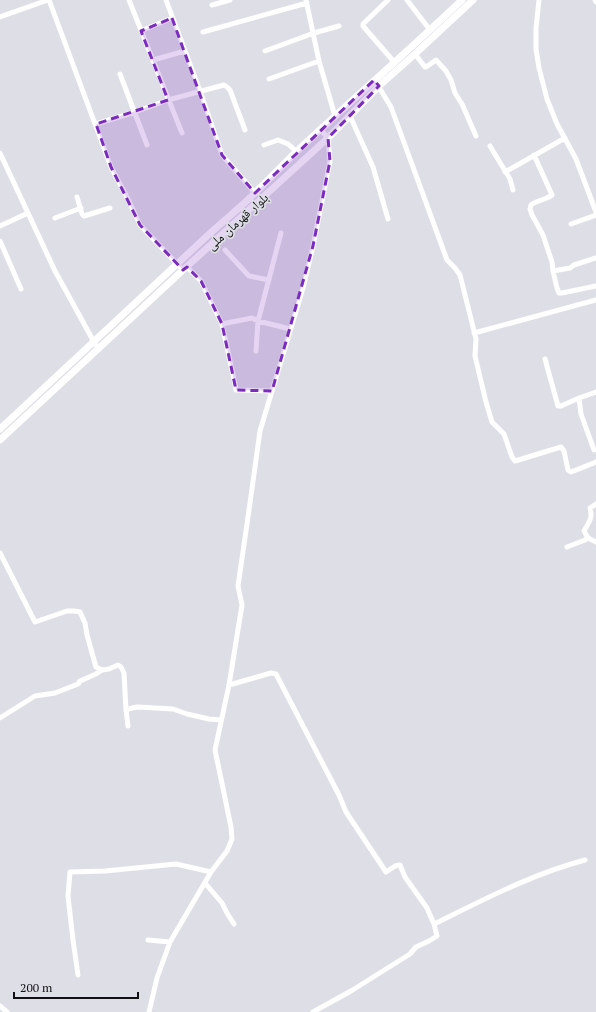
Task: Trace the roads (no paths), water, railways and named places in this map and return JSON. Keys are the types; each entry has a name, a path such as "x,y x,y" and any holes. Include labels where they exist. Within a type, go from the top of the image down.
{"highway":[{"name":"بلوار قهرمان ملی","path":"0,429 94,342 182,267 328,138 350,116 394,63 462,0"},
{"name":"بلوار قهرمان ملی","path":"0,440 98,349 182,267 207,236 255,193 297,152 336,116 376,83 415,54 473,0"}],"street":[{"path":"0,17 49,0 111,167 140,225 182,267 201,281 222,324 236,384 236,390 272,391"},
{"path":"129,0 182,133"},
{"path":"166,0 222,155 255,193"},
{"path":"212,5 230,0"},
{"path":"388,0 363,26 394,63"},
{"path":"407,0 430,30"},
{"path":"539,0 536,28 536,49 539,68 547,98 557,124 576,159 596,214 571,224"},
{"path":"203,32 307,1 319,61 336,116"},
{"path":"141,31 172,18"},
{"path":"265,52 314,33 339,26"},
{"path":"153,60 184,51"},
{"path":"415,54 425,67 436,60 446,71 476,136"},
{"path":"269,79 319,61"},
{"path":"120,74 147,145"},
{"path":"376,83 391,106 447,260 460,275 476,339 475,356 486,402 492,422 504,434 512,457 515,461 561,447 564,451 568,470 571,472 596,462"},
{"path":"96,124 168,100 224,84 230,90 245,130"},
{"path":"350,116 373,167 388,219"},
{"path":"149,1012 157,978 170,942 211,872 227,851 232,839 231,827 215,750 229,685 242,605 238,586 260,431 303,288 330,161 328,138 321,130"},
{"path":"505,172 564,138"},
{"path":"264,145 278,140 288,144 297,152"},
{"path":"490,146 510,179 513,190"},
{"path":"0,154 55,271 98,349"},
{"path":"534,155 552,195 534,203 531,205 530,209 543,235 552,262 557,288 560,293 596,286"},
{"path":"76,197 84,216 110,208"},
{"path":"55,218 81,208"},
{"path":"0,226 28,213"},
{"path":"256,350 258,321 281,233"},
{"path":"0,241 21,289"},
{"path":"225,250 250,276 269,280"},
{"path":"553,271 570,268 574,265 596,258"},
{"path":"474,333 596,300"},
{"path":"222,324 252,318 258,321 290,329"},
{"path":"545,359 558,406 596,392"},
{"path":"579,398 581,414 594,450"},
{"path":"596,504 590,508 592,515 584,531 588,538 596,542"},
{"path":"567,547 588,538"},
{"path":"0,553 35,622 67,611 80,612 85,623 96,667 102,670"},
{"path":"0,718 35,696 55,693 78,684 80,681 102,670 118,665 121,666 124,673 128,726"},
{"path":"229,685 271,673 276,674 346,812 386,872 395,866 400,865 405,877 427,908 434,924 437,936 416,947 410,954 358,987 313,1012"},
{"path":"126,710 138,707 173,709 209,719 222,720"},
{"path":"434,924 491,896 567,865 585,860"},
{"path":"78,976 68,896 70,872 105,871 176,864 211,872"},
{"path":"205,883 222,903 234,924"},
{"path":"148,940 170,942"},
{"path":"0,1006 7,1012"}]}
